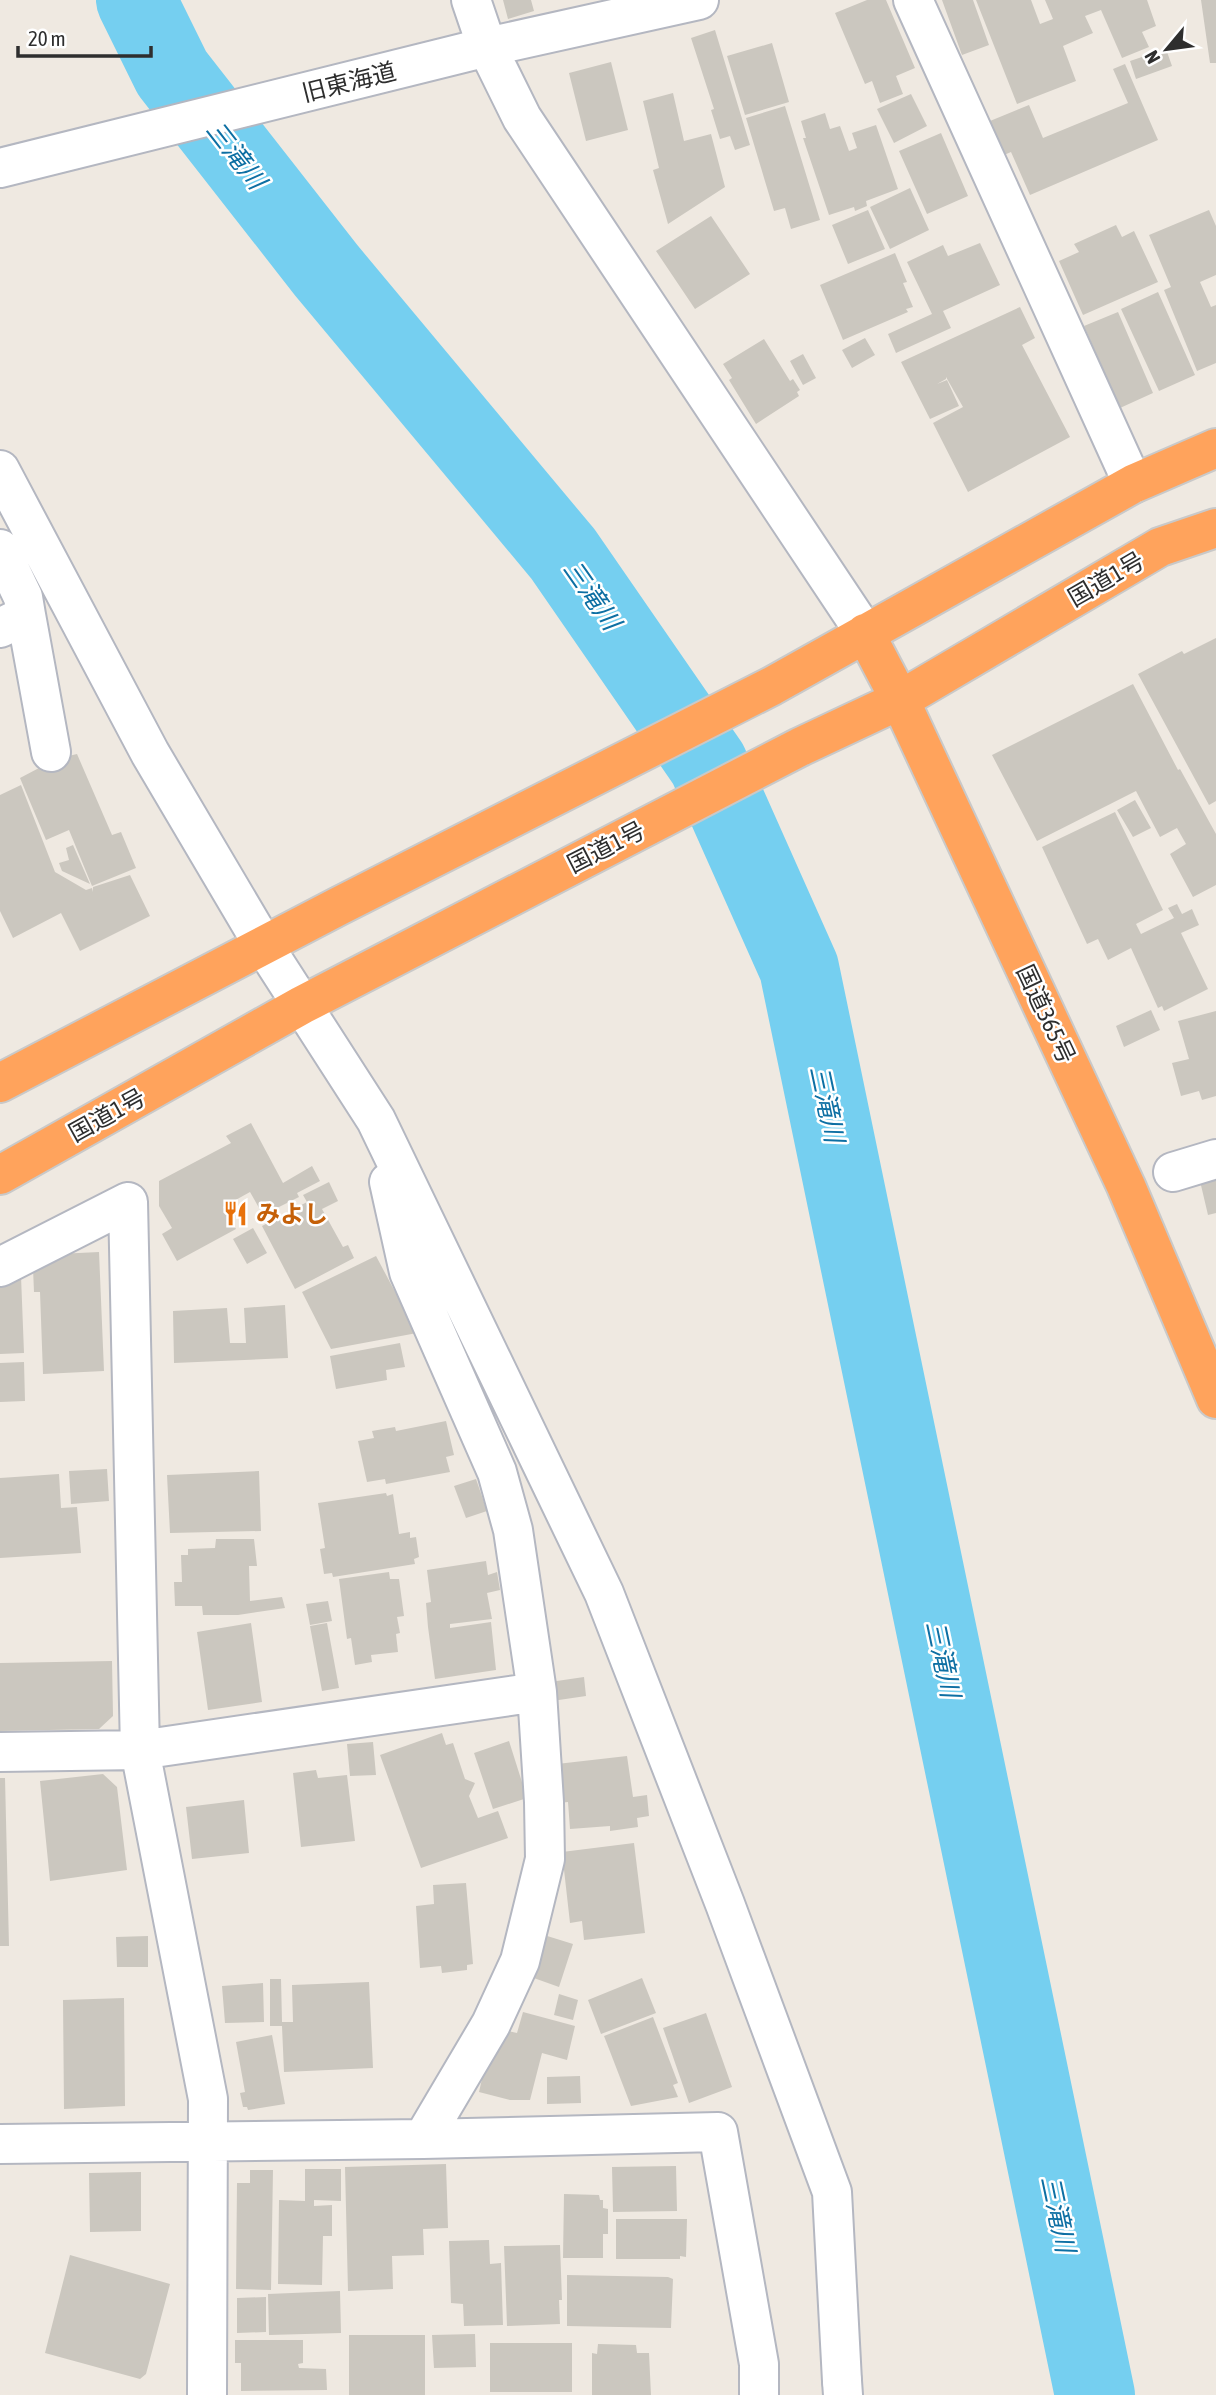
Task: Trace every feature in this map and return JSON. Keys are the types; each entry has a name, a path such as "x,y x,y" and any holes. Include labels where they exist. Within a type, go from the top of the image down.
{"highway":[{"path":"0,1083 339,906 772,686 1133,484 1216,448"},
{"name":"国道1号","path":"0,1175 374,967 800,747 900,700 1160,547 1216,527"},
{"name":"国道365号","path":"865,633 900,700 1126,1186 1216,1399"}],"street":[{"path":"471,0 486,47 522,118 865,633"},
{"name":"旧東海道","path":"0,168 448,58 632,7 699,0"},
{"path":"913,0 1133,484"},
{"path":"0,470 11,517 264,946 376,1120 604,1593 750,1969 832,2192 843,2388"},
{"path":"0,549 23,597 13,622 51,752"},
{"path":"376,1120 410,1272 497,1472 513,1530 537,1692 544,1802 545,1859 520,1961 491,2024 423,2139"},
{"path":"1173,1172 1216,1159"},
{"path":"0,1267 128,1202 140,1750 208,2099 207,2395"},
{"path":"0,1752 140,1750 537,1692"},
{"path":"0,2144 718,2132 759,2364 759,2395"}],"building":[{"path":"503,0 531,0 534,11 508,19"},
{"path":"867,0 886,0 915,68 896,76 903,94 880,103 872,81 865,84 835,13"},
{"path":"942,0 973,0 989,45 962,55"},
{"path":"976,0 1031,0 1040,24 1053,19 1045,0 1147,0 1156,26 1142,32 1149,47 1122,58 1101,10 1085,16 1093,33 1063,46 1076,81 1017,104"},
{"path":"1201,0 1216,0 1216,63 1210,63"},
{"path":"715,30 750,145 735,150 730,136 720,139 711,110 714,109 691,38"},
{"path":"772,43 789,102 745,115 727,56"},
{"path":"1166,49 1172,66 1136,79 1130,61"},
{"path":"611,62 628,130 586,141 569,73"},
{"path":"1125,64 1158,140 1030,195 1011,152 1004,155 990,121 1029,105 1043,138 1128,103 1113,69"},
{"path":"673,93 684,141 711,134 725,187 668,224 653,170 659,168 643,101"},
{"path":"911,94 927,126 894,143 877,109"},
{"path":"785,106 820,220 791,229 785,208 774,211 746,118"},
{"path":"825,113 830,129 840,126 849,151 857,148 852,133 876,125 898,189 866,201 867,206 855,211 854,207 829,215 803,138 806,138 801,121"},
{"path":"941,133 968,196 927,214 899,151"},
{"path":"910,188 929,230 890,249 870,207"},
{"path":"868,210 885,249 848,264 832,225"},
{"path":"1209,210 1216,226 1216,275 1200,282 1211,307 1216,305 1216,363 1197,371 1164,290 1171,287 1149,235"},
{"path":"711,216 750,274 695,309 656,251"},
{"path":"1116,225 1122,237 1134,231 1158,282 1083,315 1059,261 1079,252 1074,244"},
{"path":"980,243 1000,285 943,311 951,328 896,353 888,334 932,314 907,262 943,245 948,256"},
{"path":"895,253 907,282 903,283 913,307 906,309 908,312 843,340 820,285"},
{"path":"1158,292 1195,375 1159,391 1121,309"},
{"path":"1020,307 1035,338 1022,345 1070,437 968,492 933,423 963,407 946,377 937,384 947,380 959,406 930,419 901,362"},
{"path":"1118,312 1153,393 1120,408 1084,326"},
{"path":"865,338 875,355 852,368 842,350"},
{"path":"764,339 790,381 793,379 800,390 797,392 799,396 756,424 729,380 732,378 723,364"},
{"path":"803,354 816,378 803,385 790,361"},
{"path":"1216,638 1216,801 1209,805 1138,674 1182,651 1184,654"},
{"path":"1133,684 1178,770 1180,769 1216,834 1216,885 1193,897 1170,854 1186,844 1177,828 1160,837 1136,791 1037,841 992,755"},
{"path":"77,754 112,835 121,832 136,868 92,886 69,830 46,840 20,778 56,759"},
{"path":"21,785 55,872 86,890 92,888 93,892 93,887 130,875 150,916 80,951 61,913 13,938 0,911 0,795"},
{"path":"1135,800 1151,828 1133,837 1117,810"},
{"path":"1115,812 1163,910 1136,924 1141,934 1174,918 1168,908 1177,904 1182,914 1192,909 1199,925 1181,933 1208,989 1164,1011 1162,1006 1158,1008 1131,948 1108,960 1098,939 1087,944 1042,847"},
{"path":"73,845 90,884 62,871 59,863 69,860 66,848"},
{"path":"1151,1010 1160,1030 1124,1047 1116,1026"},
{"path":"1216,1011 1216,1096 1202,1100 1199,1091 1181,1096 1172,1063 1189,1059 1178,1021"},
{"path":"251,1123 283,1183 312,1166 320,1181 297,1193 299,1197 263,1215 250,1192 223,1207 236,1229 177,1261 162,1234 172,1228 159,1206 159,1181 231,1143 226,1136"},
{"path":"1216,1176 1216,1213 1208,1215 1200,1181"},
{"path":"329,1182 338,1201 322,1209 343,1247 348,1245 354,1258 295,1289 262,1226 307,1202 303,1195"},
{"path":"253,1228 267,1253 247,1264 233,1239"},
{"path":"99,1252 104,1371 43,1374 40,1292 34,1292 33,1268 42,1268 42,1262 58,1261 58,1254"},
{"path":"376,1256 417,1333 331,1349 302,1292"},
{"path":"21,1276 24,1353 0,1354 0,1286"},
{"path":"285,1305 288,1358 174,1363 173,1311 227,1308 230,1343 246,1343 244,1308"},
{"path":"400,1343 405,1367 386,1370 387,1380 336,1389 330,1356"},
{"path":"24,1362 25,1401 0,1402 0,1363"},
{"path":"446,1421 454,1455 446,1457 450,1472 386,1484 385,1479 367,1482 358,1441 374,1438 372,1431 395,1427 396,1431"},
{"path":"107,1469 109,1501 71,1504 69,1471"},
{"path":"259,1471 261,1531 170,1533 167,1475"},
{"path":"59,1474 61,1508 77,1507 81,1553 0,1558 0,1478"},
{"path":"476,1479 487,1511 466,1518 454,1486"},
{"path":"386,1493 387,1496 393,1494 399,1534 410,1532 410,1538 416,1537 419,1557 414,1559 415,1564 333,1577 332,1573 324,1574 320,1549 325,1548 318,1503"},
{"path":"216,1539 254,1539 257,1566 249,1566 250,1601 282,1597 285,1608 238,1615 203,1615 202,1606 175,1606 174,1582 182,1582 181,1555 188,1555 188,1549 215,1548"},
{"path":"486,1561 488,1575 497,1572 500,1590 487,1593 492,1619 450,1624 450,1628 491,1622 496,1670 435,1679 426,1603 431,1602 427,1570"},
{"path":"389,1572 390,1579 399,1579 404,1616 397,1617 400,1633 396,1634 398,1652 371,1655 372,1662 355,1665 351,1638 347,1639 339,1579"},
{"path":"328,1601 332,1621 310,1625 306,1604"},
{"path":"251,1623 262,1702 208,1710 197,1632"},
{"path":"327,1623 339,1688 322,1691 310,1626"},
{"path":"112,1661 113,1716 99,1729 0,1731 0,1663"},
{"path":"584,1677 586,1696 552,1701 550,1682"},
{"path":"442,1733 446,1745 453,1743 465,1779 475,1783 469,1796 478,1818 498,1811 508,1838 421,1868 380,1755"},
{"path":"509,1741 527,1798 493,1809 474,1753"},
{"path":"373,1742 376,1775 350,1776 347,1744"},
{"path":"627,1756 633,1797 647,1795 649,1816 637,1818 638,1827 610,1831 610,1826 570,1829 568,1802 559,1803 557,1764"},
{"path":"316,1770 318,1778 347,1775 355,1841 301,1847 293,1773"},
{"path":"103,1774 117,1787 127,1870 50,1881 40,1781"},
{"path":"0,1778 5,1778 9,1946 0,1946"},
{"path":"244,1800 249,1853 192,1859 186,1807"},
{"path":"634,1843 645,1933 584,1940 582,1921 570,1923 562,1852"},
{"path":"466,1883 473,1964 467,1965 467,1970 442,1973 441,1966 420,1968 416,1906 434,1904 433,1885"},
{"path":"544,1935 573,1944 559,1987 531,1977"},
{"path":"148,1936 148,1967 117,1967 116,1937"},
{"path":"642,1978 656,2013 601,2034 588,2000"},
{"path":"270,1979 281,1979 282,2022 293,2022 292,1985 369,1982 373,2068 284,2072 282,2026 270,2026"},
{"path":"263,1983 264,2022 225,2023 222,1986"},
{"path":"559,1994 578,2000 573,2020 554,2015"},
{"path":"124,1998 125,2106 64,2109 63,2000"},
{"path":"523,2012 575,2026 567,2060 542,2053 530,2100 510,2100 479,2092 480,2079 503,2030 517,2033"},
{"path":"706,2013 732,2087 689,2103 663,2028"},
{"path":"653,2017 678,2083 673,2085 678,2097 631,2106 604,2036"},
{"path":"272,2035 285,2104 248,2110 243,2107 240,2093 245,2092 236,2042"},
{"path":"580,2076 581,2103 547,2104 547,2077"},
{"path":"446,2164 448,2228 423,2229 424,2255 392,2256 393,2289 348,2291 345,2167"},
{"path":"676,2166 677,2211 613,2212 612,2167"},
{"path":"305,2169 341,2169 341,2201 314,2200 314,2206 332,2205 332,2236 323,2236 322,2285 278,2284 279,2200 305,2201"},
{"path":"250,2170 273,2170 271,2290 236,2289 237,2183 250,2183"},
{"path":"141,2172 141,2231 90,2232 89,2173"},
{"path":"564,2194 599,2195 600,2200 603,2200 603,2208 608,2209 608,2234 603,2234 603,2258 563,2258"},
{"path":"616,2219 687,2219 686,2257 616,2259"},
{"path":"489,2240 490,2264 501,2263 503,2325 464,2326 463,2304 451,2303 449,2241"},
{"path":"560,2245 560,2324 507,2326 504,2246"},
{"path":"70,2255 170,2284 146,2374 140,2379 45,2353"},
{"path":"567,2275 673,2279 671,2328 567,2326"},
{"path":"340,2291 341,2333 269,2335 268,2294"},
{"path":"266,2297 266,2332 237,2333 237,2298"},
{"path":"475,2334 476,2367 434,2368 432,2335"},
{"path":"349,2335 425,2335 425,2395 349,2395"},
{"path":"235,2340 303,2340 303,2363 298,2364 299,2368 326,2369 327,2390 241,2391 241,2363 235,2363"},
{"path":"490,2343 572,2343 572,2392 490,2392"},
{"path":"598,2344 636,2345 637,2353 649,2353 651,2395 592,2395 592,2353 597,2354"}],"waterway":[{"name":"三滝川","path":"136,0 172,73 326,270 563,554 708,764 799,968 1095,2395"}],"place":[{"name":"みよし","path":"236,1213"}]}
